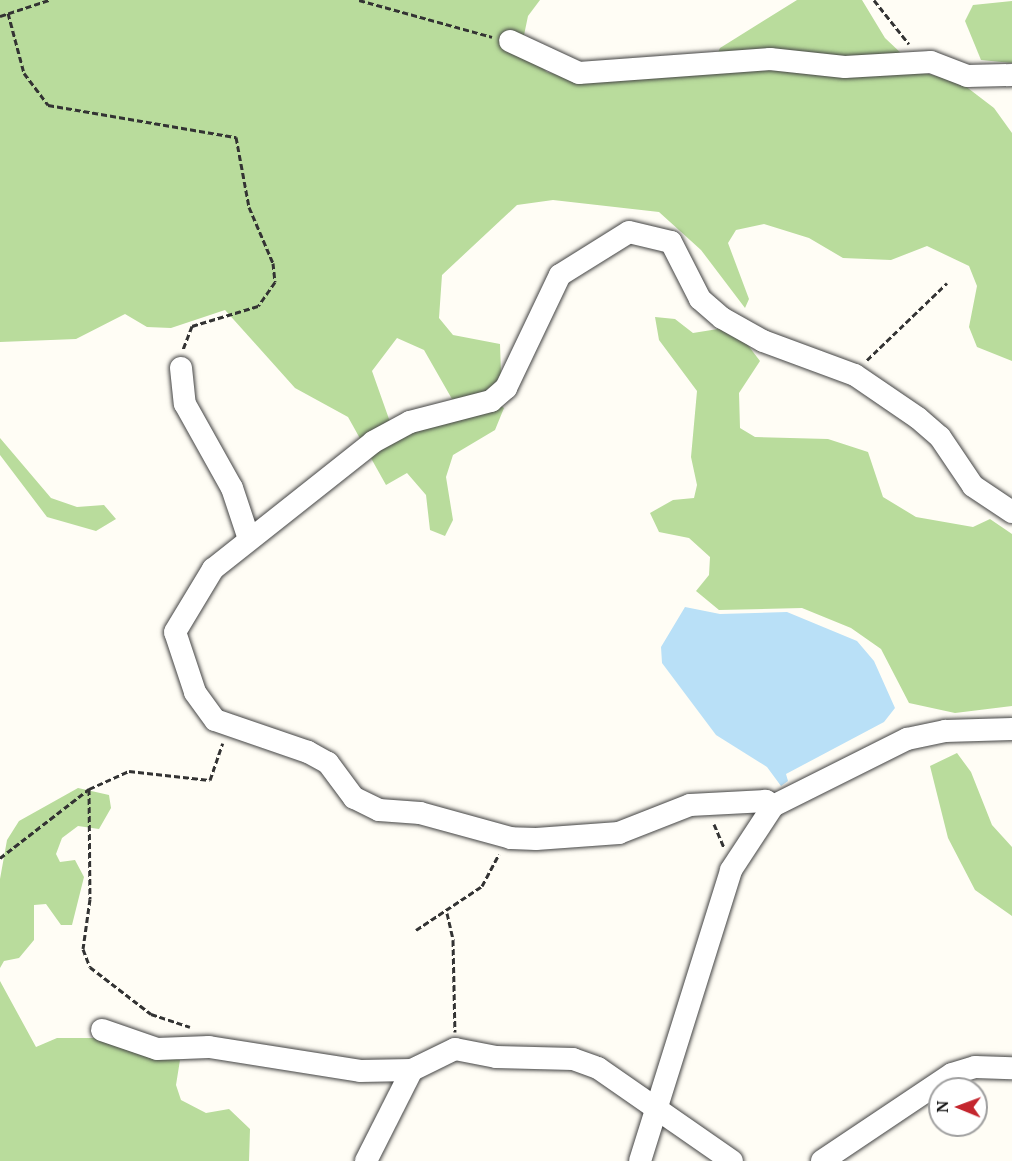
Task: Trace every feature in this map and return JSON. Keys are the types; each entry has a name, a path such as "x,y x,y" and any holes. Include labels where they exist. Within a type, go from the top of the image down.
{"street":[{"path":"510,41 579,73 729,59 845,67 931,62 967,76 1012,75"},
{"path":"1012,512 974,486 940,437 855,375 764,342 722,318 700,299 671,242 630,232 560,274 533,323 518,371 491,401 410,422 392,432 249,539 197,587 175,632 195,692 205,711 226,725 282,740 328,763 354,798 368,806 420,813 511,838 619,833 673,810 707,804 784,798 907,740 945,731 1012,729"},
{"path":"182,368 185,404 232,488 249,539"},
{"path":"640,1161 653,1110 731,870 784,798"},
{"path":"102,1030 157,1049 209,1047 349,1070 412,1070 455,1049 496,1057 573,1059 598,1068 653,1110 732,1161"},
{"path":"822,1161 952,1074 975,1067 1012,1068"},
{"path":"366,1161 412,1070"}],"path":[{"path":"0,16 49,0"},
{"path":"359,0 510,41"},
{"path":"874,0 899,36 931,62"},
{"path":"8,13 24,73 48,105 236,136 249,207 273,263 274,282 258,306 192,326 184,339 182,368"},
{"path":"855,375 902,321 947,283"},
{"path":"0,858 89,789 129,771 210,780 221,760 226,725"},
{"path":"89,789 90,899 83,949 90,967 151,1014 202,1031"},
{"path":"707,804 731,870"},
{"path":"416,930 447,913 482,886 511,838"},
{"path":"447,913 453,940 455,1049"}],"green space":[{"path":"0,0 540,0 528,16 523,40 529,55 547,72 579,80 709,71 720,48 797,0 862,0 885,38 921,72 960,82 994,108 1012,133 1012,361 977,347 969,327 977,286 969,266 927,246 891,260 843,258 809,238 764,224 736,230 728,243 749,299 745,308 701,250 659,212 553,200 517,205 442,275 439,318 453,335 500,344 501,374 489,394 452,399 424,350 397,338 372,371 389,419 403,434 498,403 504,408 495,430 453,455 446,477 453,520 445,536 430,530 426,495 407,473 386,485 348,417 295,388 225,310 171,328 147,327 125,314 76,339 0,342"},
{"path":"1012,1 1012,63 981,60 965,21 973,5"},
{"path":"655,317 675,319 693,333 724,328 747,344 760,361 739,393 740,428 755,437 828,439 868,452 883,497 916,517 973,527 990,519 1012,534 1012,706 955,713 909,703 881,649 851,628 802,608 719,610 696,591 709,575 710,557 689,538 659,532 650,513 673,500 694,498 697,485 691,457 697,391 659,340"},
{"path":"0,438 51,498 77,507 104,505 116,519 96,531 47,517 0,455"},
{"path":"957,753 971,772 992,825 1012,847 1012,916 975,890 948,838 930,766"},
{"path":"78,788 109,795 111,808 99,829 78,826 62,838 56,854 60,862 75,860 84,877 72,925 61,925 46,904 34,905 34,940 19,958 4,961 0,968 0,879 7,840 19,821"},
{"path":"0,981 36,1047 57,1038 102,1038 180,1060 176,1085 181,1100 206,1113 229,1109 250,1129 249,1161 0,1161"}],"water":[{"path":"685,607 720,614 787,612 857,641 874,661 895,708 884,722 786,774 788,781 781,786 767,767 716,735 662,663 661,647"}]}
